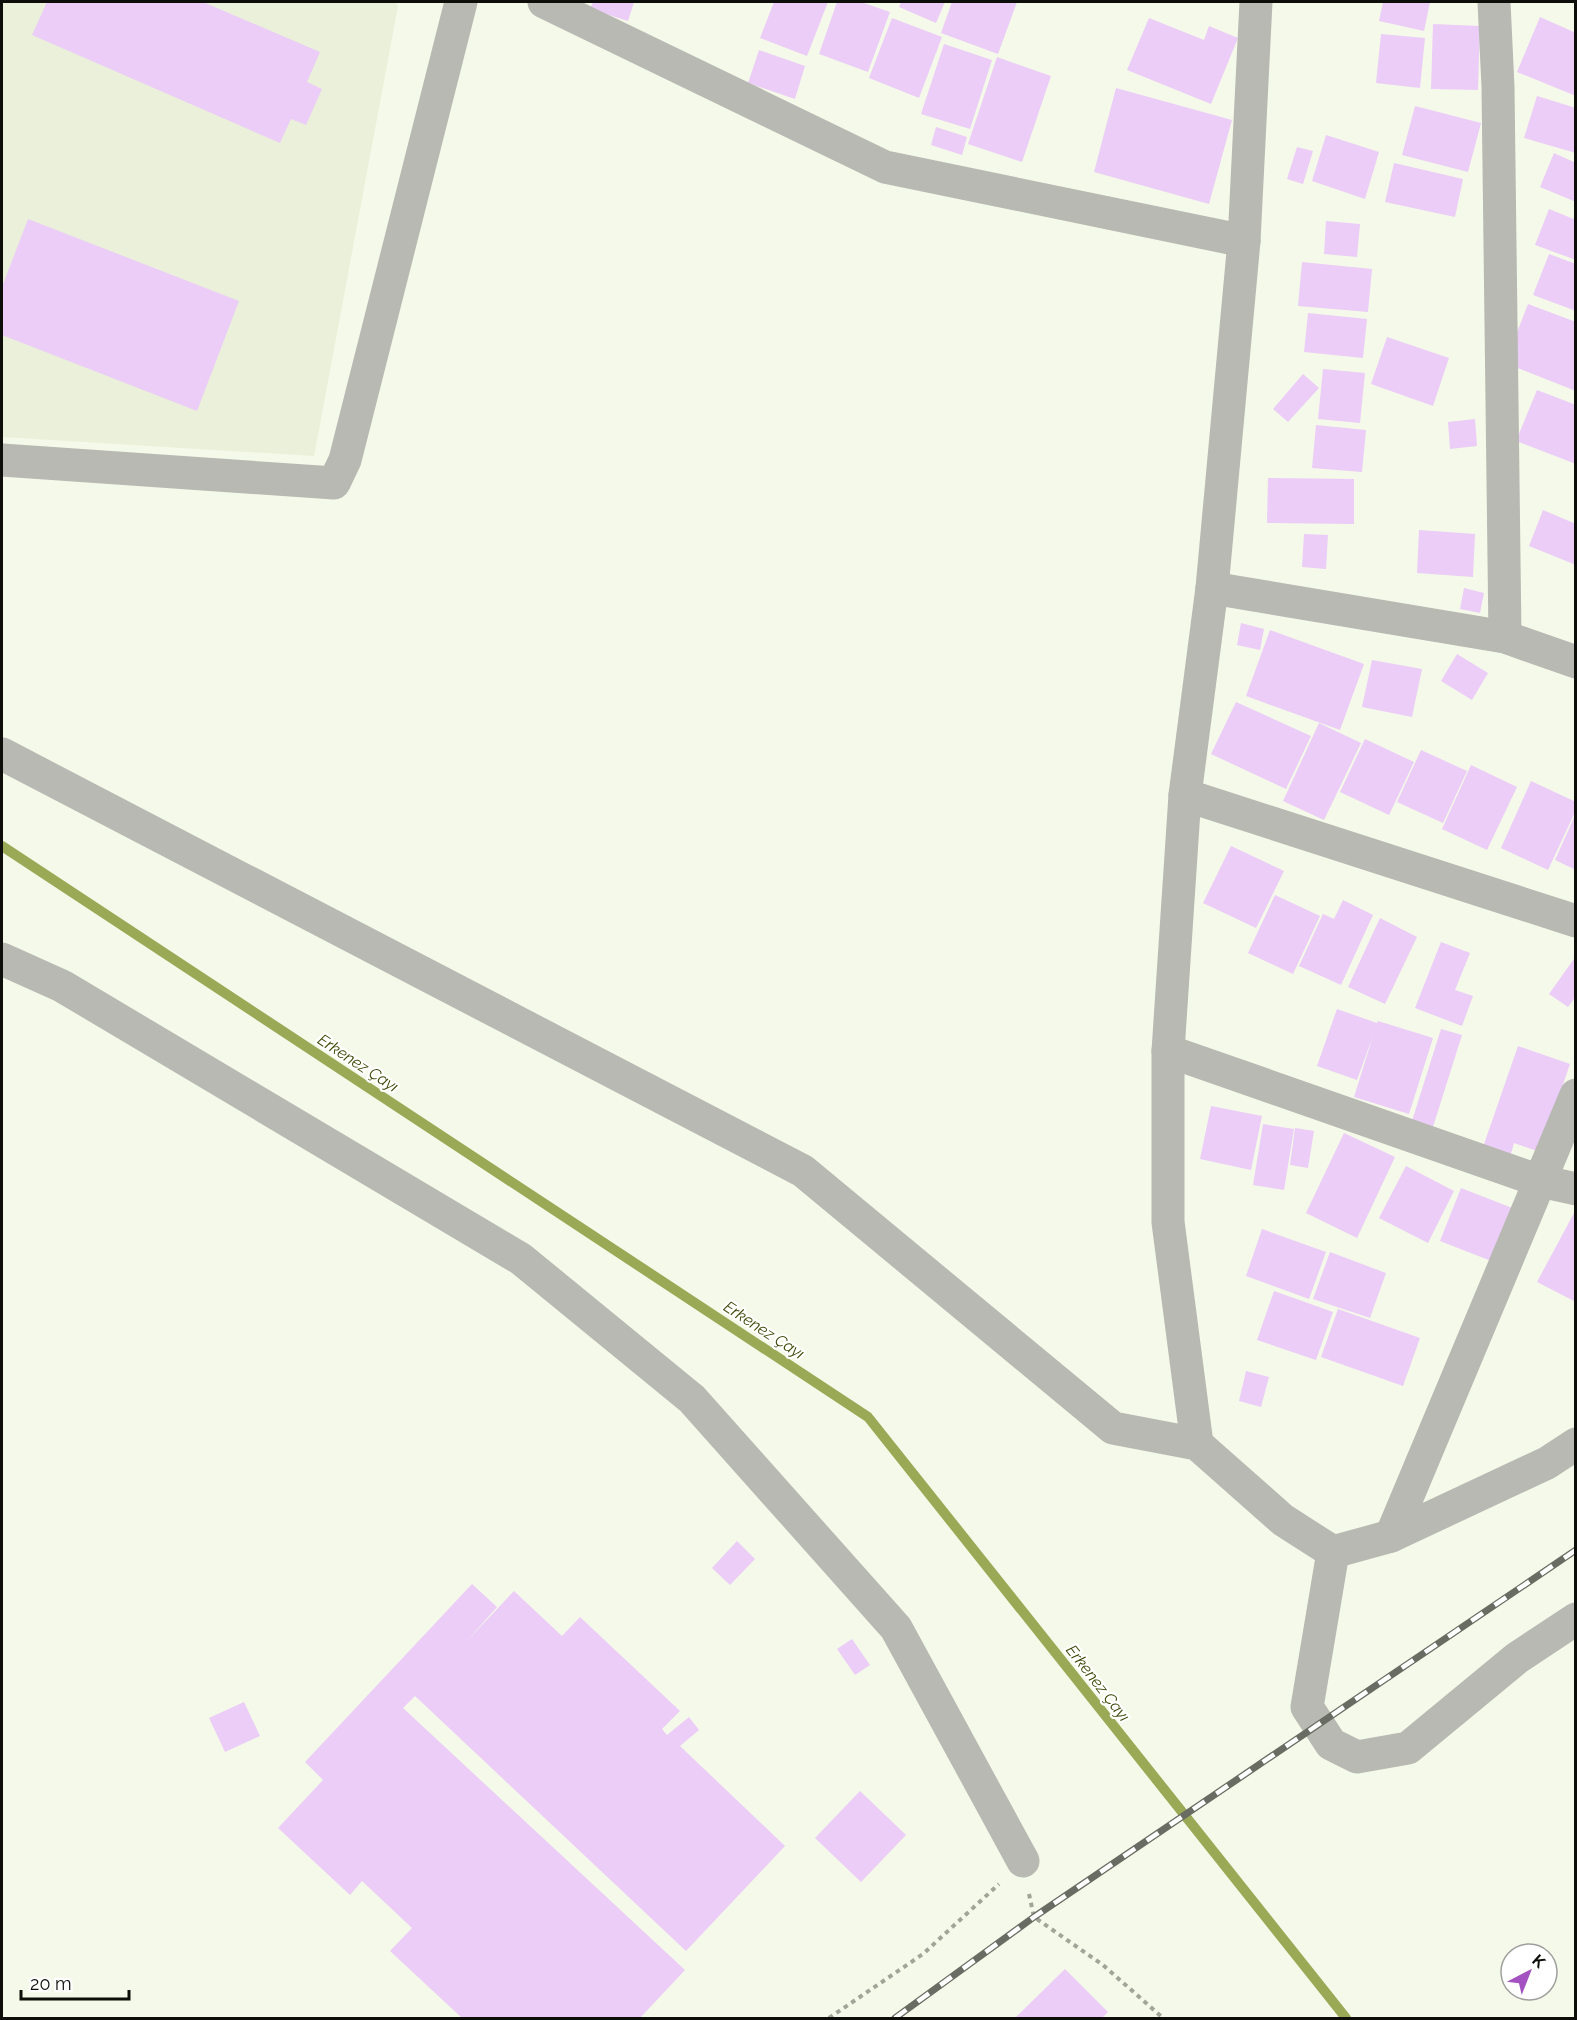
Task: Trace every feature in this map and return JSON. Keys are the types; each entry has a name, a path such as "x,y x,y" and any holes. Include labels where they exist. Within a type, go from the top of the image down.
{"street":[{"path":"2,460 334,483 345,460 461,2"},
{"path":"544,2 885,167 1244,242"},
{"path":"1197,1444 1168,1222 1168,1051 1185,795 1212,588 1244,242 1254,2"},
{"path":"1494,2 1498,87 1505,637"},
{"path":"1212,588 1505,637 1575,662"},
{"path":"2,754 803,1171 1113,1428 1197,1444 1282,1520 1332,1552 1391,1536 1546,1463 1575,1444"},
{"path":"1185,795 1575,921"},
{"path":"2,959 62,986 520,1259 692,1399 896,1628 1023,1861"},
{"path":"1168,1051 1540,1181 1575,1189"},
{"path":"1391,1536 1575,1095"},
{"path":"1332,1552 1307,1707 1331,1744 1357,1757 1408,1749 1517,1658 1575,1619"}],"path":[{"path":"829,2019 923,1954 1023,1861"},
{"path":"1023,1861 1034,1917 1103,1965 1163,2019"}],"shaded area":[{"path":"2,2 395,2 398,6 314,456 2,437"}],"building":[{"path":"47,2 203,2 320,52 307,82 322,89 306,125 291,119 280,143 32,35"},
{"path":"593,2 634,2 628,21 590,9"},
{"path":"774,2 828,2 807,56 760,38"},
{"path":"837,2 861,2 890,12 868,72 819,54"},
{"path":"901,2 945,2 936,23 899,7"},
{"path":"952,2 1017,2 998,54 941,33"},
{"path":"1383,2 1430,2 1424,31 1379,21"},
{"path":"1540,17 1576,33 1576,96 1517,72"},
{"path":"892,18 942,37 919,98 869,78"},
{"path":"1149,18 1204,40 1209,26 1238,38 1211,104 1127,70"},
{"path":"1433,24 1480,26 1478,90 1431,89"},
{"path":"1381,34 1425,38 1420,88 1376,83"},
{"path":"944,44 992,60 970,129 921,114"},
{"path":"759,50 805,66 795,99 748,83"},
{"path":"997,57 1051,76 1022,162 968,144"},
{"path":"1116,88 1232,120 1209,204 1094,172"},
{"path":"1537,96 1576,108 1576,153 1524,138"},
{"path":"1415,106 1481,123 1468,172 1402,155"},
{"path":"936,127 967,137 962,155 931,145"},
{"path":"1326,135 1379,152 1365,199 1312,181"},
{"path":"1297,147 1313,151 1303,184 1287,179"},
{"path":"1554,153 1576,163 1576,202 1540,187"},
{"path":"1394,163 1463,179 1455,217 1385,202"},
{"path":"1549,209 1576,220 1576,260 1535,245"},
{"path":"28,219 239,301 197,411 2,335 2,287"},
{"path":"1326,221 1360,224 1357,257 1324,254"},
{"path":"1549,254 1576,264 1576,311 1533,295"},
{"path":"1302,262 1372,269 1368,312 1298,306"},
{"path":"1528,304 1576,322 1576,391 1505,363"},
{"path":"1308,313 1367,319 1363,358 1304,352"},
{"path":"1387,337 1449,358 1433,406 1371,384"},
{"path":"1323,369 1365,373 1360,423 1318,419"},
{"path":"1303,374 1319,388 1288,422 1273,409"},
{"path":"1537,390 1576,405 1576,464 1516,441"},
{"path":"1475,419 1477,446 1450,449 1448,422"},
{"path":"1316,425 1366,430 1362,472 1312,468"},
{"path":"1268,478 1354,479 1354,524 1267,523"},
{"path":"1543,510 1576,524 1576,565 1529,546"},
{"path":"1419,530 1475,534 1473,577 1417,573"},
{"path":"1304,534 1328,535 1326,569 1302,567"},
{"path":"1464,588 1484,593 1480,613 1460,609"},
{"path":"1241,623 1264,629 1260,650 1237,645"},
{"path":"1270,630 1364,664 1340,730 1246,696"},
{"path":"1457,654 1488,673 1472,700 1441,681"},
{"path":"1372,660 1422,669 1412,717 1362,707"},
{"path":"1236,702 1311,736 1286,789 1211,754"},
{"path":"1319,723 1361,743 1324,820 1283,801"},
{"path":"1365,739 1414,762 1389,815 1340,792"},
{"path":"1421,750 1467,771 1443,823 1397,802"},
{"path":"1471,765 1517,787 1487,850 1442,829"},
{"path":"1531,781 1576,802 1576,810 1548,870 1501,848"},
{"path":"1576,813 1576,870 1555,860"},
{"path":"1231,846 1284,871 1256,928 1203,903"},
{"path":"1275,895 1320,916 1293,974 1248,953"},
{"path":"1343,900 1373,915 1341,985 1299,966 1323,914 1334,919"},
{"path":"1380,918 1417,937 1385,1004 1348,987"},
{"path":"1441,942 1470,953 1455,990 1473,996 1462,1026 1415,1008"},
{"path":"1576,956 1576,996 1568,1007 1549,994"},
{"path":"1337,1009 1377,1023 1378,1021 1433,1038 1409,1114 1354,1097 1373,1036 1357,1080 1317,1066"},
{"path":"1441,1029 1462,1035 1432,1130 1411,1124"},
{"path":"1518,1046 1570,1064 1540,1152 1514,1143 1510,1157 1483,1147"},
{"path":"1211,1106 1262,1116 1251,1170 1200,1159"},
{"path":"1263,1124 1294,1129 1284,1190 1253,1185"},
{"path":"1295,1128 1314,1131 1308,1168 1290,1165"},
{"path":"1344,1133 1395,1157 1357,1238 1306,1213"},
{"path":"1406,1166 1454,1191 1428,1243 1379,1218"},
{"path":"1461,1188 1520,1211 1499,1264 1440,1241"},
{"path":"1574,1213 1576,1214 1576,1302 1537,1282"},
{"path":"1262,1229 1326,1252 1309,1299 1246,1276"},
{"path":"1330,1252 1386,1273 1370,1318 1313,1299"},
{"path":"1274,1291 1333,1312 1316,1360 1257,1340"},
{"path":"1338,1309 1420,1338 1403,1386 1321,1357"},
{"path":"1246,1371 1269,1377 1261,1407 1239,1401"},
{"path":"737,1541 755,1559 730,1585 712,1568"},
{"path":"472,1584 497,1607 465,1643 514,1591 562,1636 580,1617 680,1711 662,1729 667,1735 689,1717 699,1730 680,1746 785,1846 686,1951 415,1696 403,1708 685,1970 640,2018 462,2018 390,1951 412,1928 362,1881 350,1895 278,1828 323,1780 305,1762"},
{"path":"852,1639 870,1665 855,1675 837,1649"},
{"path":"244,1702 260,1736 225,1752 209,1718"},
{"path":"860,1791 906,1835 861,1882 815,1838"},
{"path":"1065,1969 1108,2012 1102,2018 1015,2018"}],"waterway":[{"name":"Erkenez Çayı","path":"2,846 868,1417 1346,2018"}],"railway":[{"path":"895,2018 1034,1917 1576,1550"}]}
